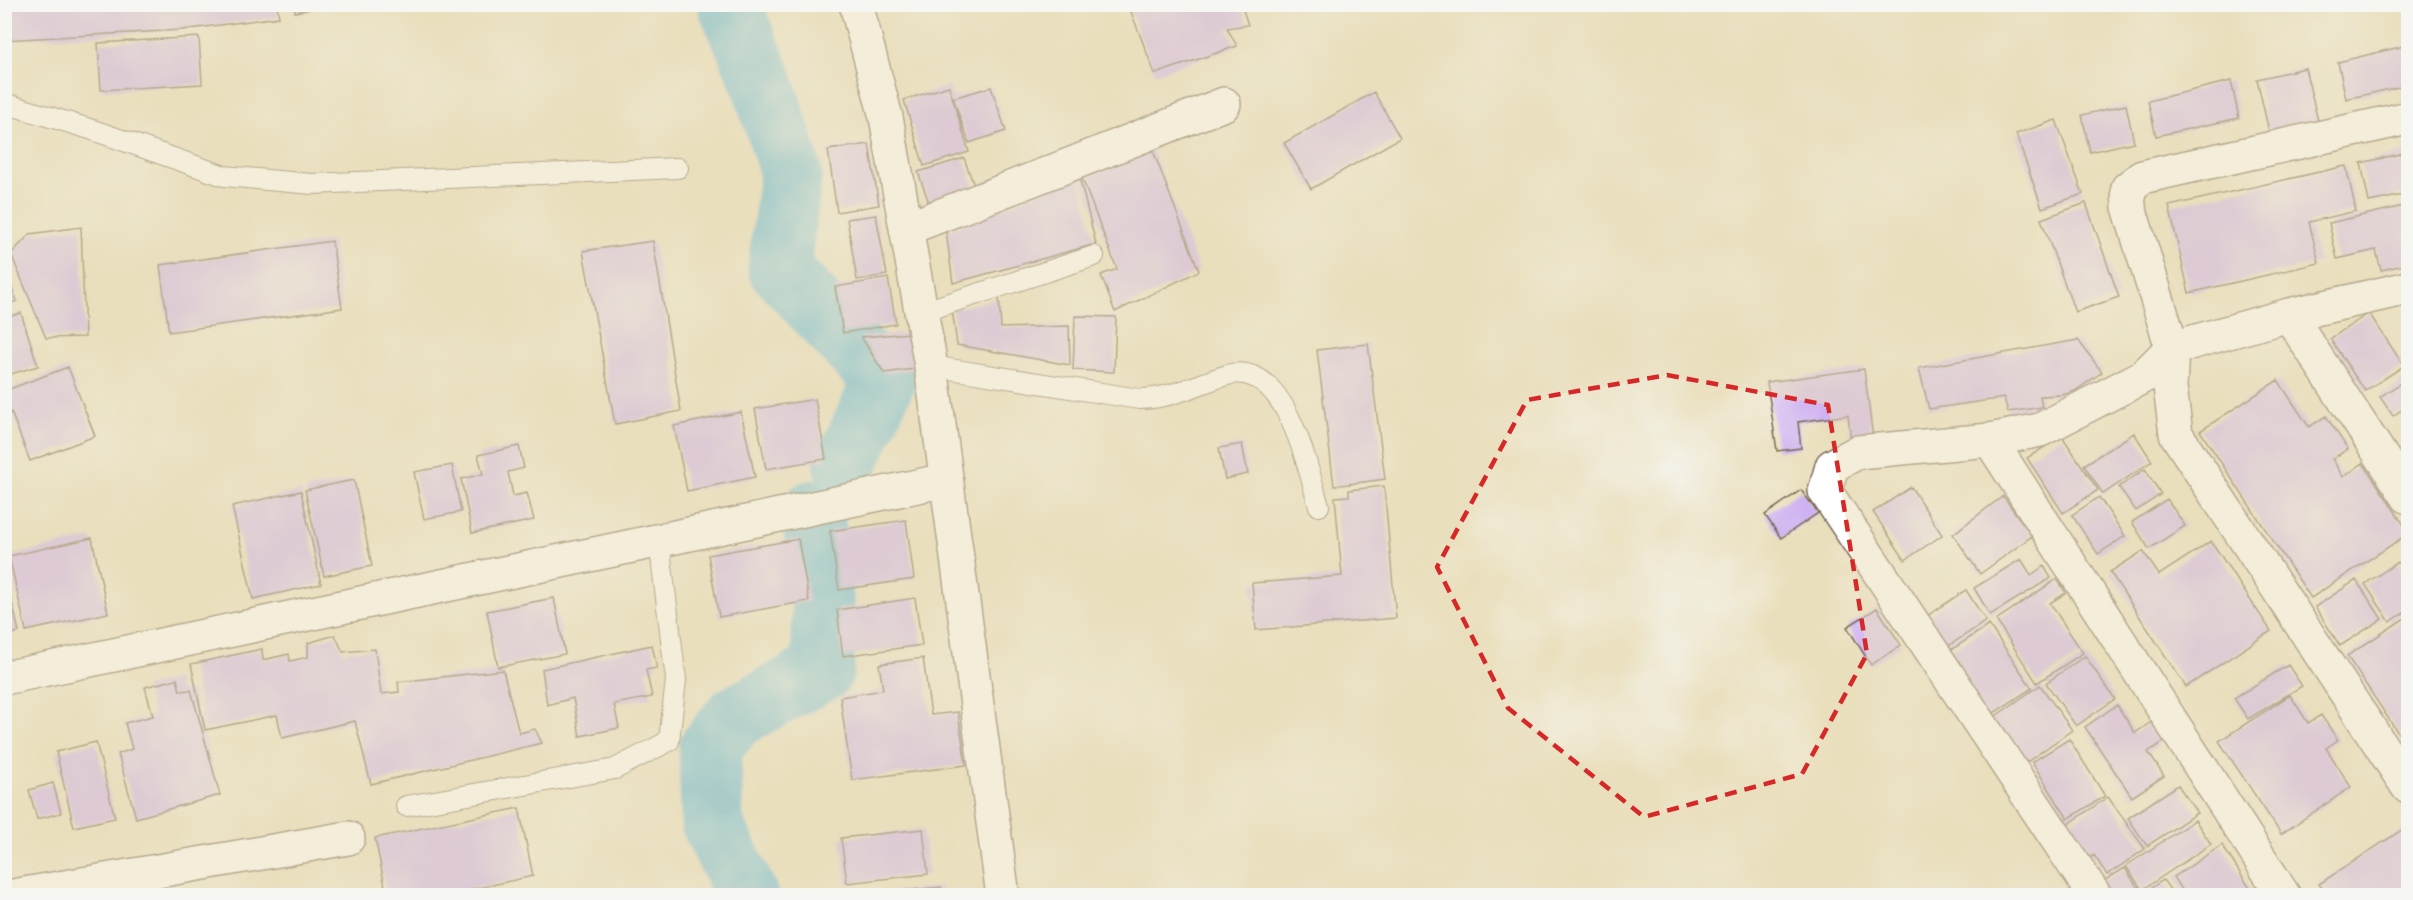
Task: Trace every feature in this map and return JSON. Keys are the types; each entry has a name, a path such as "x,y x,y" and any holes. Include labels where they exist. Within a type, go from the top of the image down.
{"street":[{"path":"856,4 886,117 932,366 1003,896"},
{"path":"906,229 1224,104"},
{"path":"2409,118 2142,177 2127,188 2129,207 2172,348 2170,387 2176,434 2409,787"},
{"path":"2095,896 1825,491 1832,466 1858,452 1990,440 2040,430 2144,376 2172,348 2289,315 2409,288"},
{"path":"2289,315 2409,497"},
{"path":"1990,440 2284,896"},
{"path":"4,678 946,480"},
{"path":"13,896 348,838"}],"lane":[{"path":"4,103 93,130 224,176 312,184 678,168"},
{"path":"922,312 1094,256"},
{"path":"932,366 1139,399 1168,397 1229,375 1246,373 1269,388 1283,404 1299,439 1319,506"},
{"path":"406,806 615,769 669,741 676,680 659,541"}],"highlighted area":[{"path":"1667,375 1828,405 1867,654 1802,774 1644,817 1508,708 1437,567 1527,400"}],"building":[{"path":"4,4 277,4 279,17 182,30 4,40"},
{"path":"294,4 326,4 326,6 295,12"},
{"path":"1151,4 1241,4 1248,25 1227,28 1237,46 1155,74 1131,12"},
{"path":"199,37 202,84 101,90 98,43"},
{"path":"2408,45 2408,85 2346,99 2338,62"},
{"path":"2305,68 2319,125 2270,136 2257,79"},
{"path":"2231,81 2239,118 2156,136 2148,101"},
{"path":"949,86 969,152 924,166 904,100"},
{"path":"991,87 1006,131 969,143 953,98"},
{"path":"1374,92 1400,138 1311,189 1284,143"},
{"path":"2126,105 2134,142 2090,152 2082,115"},
{"path":"2056,120 2083,194 2042,208 2016,134"},
{"path":"869,144 879,205 837,212 828,150"},
{"path":"1152,148 1199,271 1115,312 1101,275 1117,269 1081,176"},
{"path":"2408,152 2408,194 2369,202 2361,163"},
{"path":"964,158 975,188 929,203 918,172"},
{"path":"2346,166 2356,211 2309,222 2319,263 2189,293 2169,206"},
{"path":"1079,176 1096,244 953,283 946,231"},
{"path":"2086,203 2119,297 2075,312 2041,219"},
{"path":"2408,205 2408,264 2381,270 2376,250 2337,259 2329,223"},
{"path":"876,215 887,275 857,280 847,219"},
{"path":"81,227 85,337 46,338 11,254 30,234"},
{"path":"332,241 342,308 169,332 160,265"},
{"path":"653,241 681,411 615,424 583,251"},
{"path":"4,267 17,301 4,305"},
{"path":"888,278 896,324 843,333 835,287"},
{"path":"999,298 1001,328 1069,326 1070,365 957,345 952,309"},
{"path":"21,313 38,366 4,376 4,318"},
{"path":"2369,313 2404,366 2365,391 2330,339"},
{"path":"1075,316 1116,317 1114,372 1073,370"},
{"path":"910,333 914,369 884,373 861,337"},
{"path":"2078,340 2102,372 2075,391 2063,395 2040,396 2042,407 2008,412 2004,398 1929,409 1919,368"},
{"path":"1368,344 1385,479 1334,486 1317,350"},
{"path":"68,367 95,436 30,461 11,412 4,415 4,391"},
{"path":"1864,369 1873,438 1851,441 1848,415 1798,422 1801,448 1777,451 1767,382"},
{"path":"2408,378 2408,405 2393,416 2380,397"},
{"path":"2278,380 2309,427 2326,416 2348,449 2332,459 2343,477 2363,463 2408,531 2408,534 2311,598 2200,431"},
{"path":"815,399 826,459 766,469 755,409"},
{"path":"741,412 755,477 687,491 674,426"},
{"path":"2134,433 2152,461 2103,494 2084,465"},
{"path":"2062,436 2098,490 2063,513 2027,458"},
{"path":"1242,444 1248,474 1225,479 1219,448"},
{"path":"519,446 524,468 508,472 513,496 527,493 534,520 472,533 461,479 483,474 478,455"},
{"path":"452,465 461,512 424,519 414,472"},
{"path":"2145,469 2161,494 2136,511 2119,487"},
{"path":"354,480 372,566 324,576 305,490"},
{"path":"1384,486 1396,618 1256,630 1252,583 1342,576 1335,497 1349,496 1349,490"},
{"path":"1911,487 1942,535 1905,560 1873,512"},
{"path":"1801,490 1818,513 1781,538 1765,515"},
{"path":"301,491 321,584 253,599 232,506"},
{"path":"2003,496 2032,536 1980,574 1953,534"},
{"path":"2099,497 2125,536 2098,554 2072,515"},
{"path":"2167,499 2185,526 2149,549 2132,522"},
{"path":"906,520 914,579 839,590 830,531"},
{"path":"92,538 108,613 26,631 9,556"},
{"path":"798,539 809,601 719,617 708,555"},
{"path":"2211,541 2271,631 2186,687 2110,572 2143,551 2159,575"},
{"path":"2021,559 2031,575 2044,566 2051,578 1990,615 1974,588"},
{"path":"2398,562 2408,578 2408,610 2390,622 2365,584"},
{"path":"4,573 19,632 4,636"},
{"path":"2057,579 2066,593 2050,603 2083,653 2037,683 1996,620"},
{"path":"2356,580 2382,619 2340,646 2315,607"},
{"path":"1966,590 1986,621 1944,649 1924,618"},
{"path":"554,598 565,654 498,667 487,611"},
{"path":"915,598 922,645 843,656 837,610"},
{"path":"1877,608 1901,645 1871,665 1847,627"},
{"path":"2408,616 2408,748 2347,656"},
{"path":"1989,625 2032,688 1985,719 1942,656"},
{"path":"335,635 343,652 375,649 381,694 399,692 398,682 503,670 519,733 535,729 542,743 371,784 355,721 282,738 277,715 205,730 191,664 262,649 263,660 289,654 290,661 308,657 308,643"},
{"path":"652,645 657,668 646,670 652,697 614,704 619,728 580,736 573,698 547,705 542,669"},
{"path":"2085,656 2115,699 2076,726 2046,683"},
{"path":"923,658 931,715 958,712 966,765 852,780 840,697 883,690 879,664"},
{"path":"2288,665 2302,686 2248,719 2234,698"},
{"path":"177,679 180,691 191,690 220,795 136,818 118,754 132,749 125,723 153,716 145,687"},
{"path":"2040,685 2072,730 2017,769 1990,720"},
{"path":"2290,695 2308,723 2321,715 2338,740 2326,748 2351,787 2281,834 2219,741"},
{"path":"2117,705 2135,733 2156,719 2169,738 2148,752 2164,776 2132,797 2085,727"},
{"path":"2069,739 2105,796 2068,819 2032,762"},
{"path":"96,742 115,818 74,827 56,752"},
{"path":"53,783 61,813 37,819 29,790"},
{"path":"2178,785 2197,813 2147,846 2128,818"},
{"path":"2108,797 2145,849 2107,875 2094,855 2083,863 2060,830"},
{"path":"519,808 533,876 442,896 387,896 375,838"},
{"path":"2195,820 2211,844 2142,890 2126,866"},
{"path":"2406,827 2408,831 2408,896 2327,896 2319,884"},
{"path":"923,829 928,874 847,883 841,838"},
{"path":"2222,845 2255,896 2186,896 2174,877"},
{"path":"2125,868 2140,891 2134,896 2098,896 2093,887"},
{"path":"2163,880 2175,896 2139,896"},
{"path":"153,882 155,896 86,896"},
{"path":"941,887 942,896 868,896 868,894"}],"waterway":[{"path":"729,4 762,81 791,173 779,268 884,381 845,466"},
{"path":"747,896 712,823 710,748 735,717 823,670 823,607 813,511"}]}
